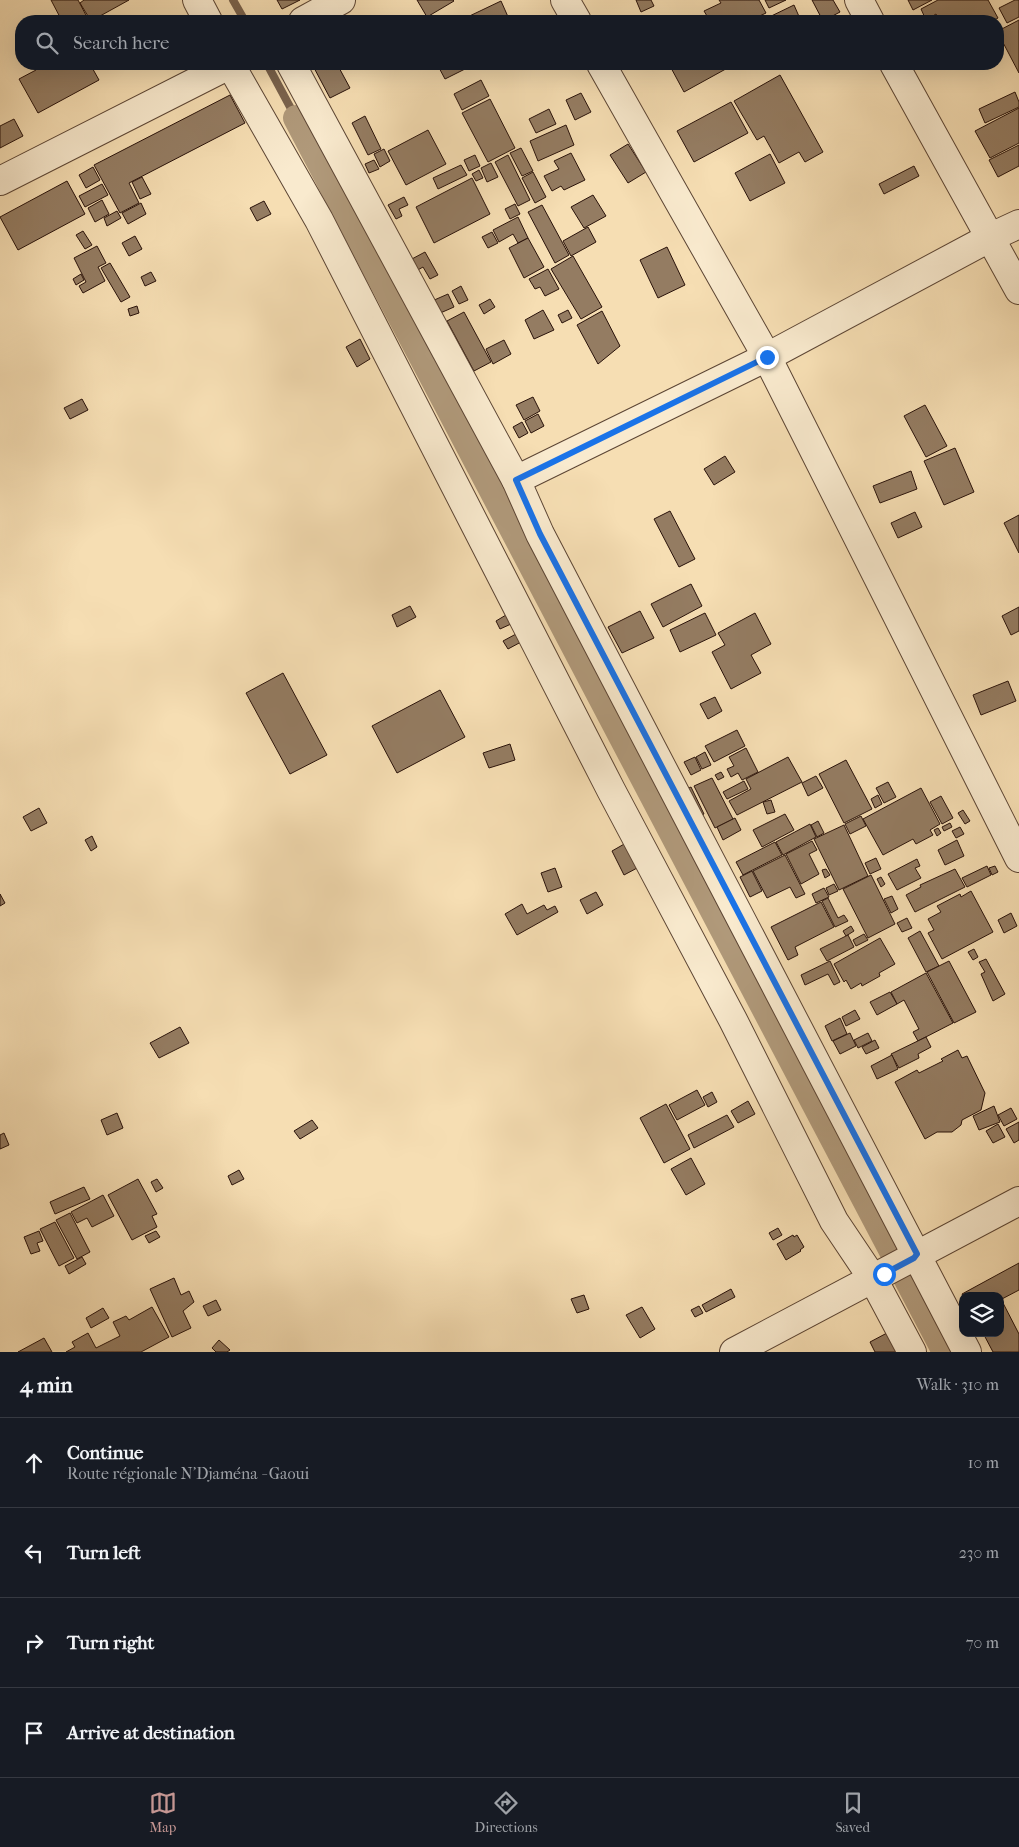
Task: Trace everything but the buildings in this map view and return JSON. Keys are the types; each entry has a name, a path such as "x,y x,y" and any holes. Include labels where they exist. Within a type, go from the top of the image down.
{"street":[{"path":"197,0 205,15"},
{"path":"315,15 342,0"},
{"path":"564,0 573,15"},
{"path":"859,0 867,15"},
{"path":"0,181 218,70"},
{"path":"233,70 319,220 611,790 733,1020 834,1221 878,1276 912,1352"},
{"path":"295,70 516,480 540,534 915,1256 967,1352"},
{"path":"604,70 767,357 1019,858"},
{"path":"897,70 1019,290"},
{"path":"516,480 767,357 991,237 1019,224"},
{"path":"734,1352 1019,1201"}],"waterway":[{"path":"233,0 242,15"},
{"path":"270,70 296,118"},
{"path":"296,118 945,1352"}],"route":[{"path":"767,357 516,480 540,534 917,1254 914,1258 884,1274"}]}
